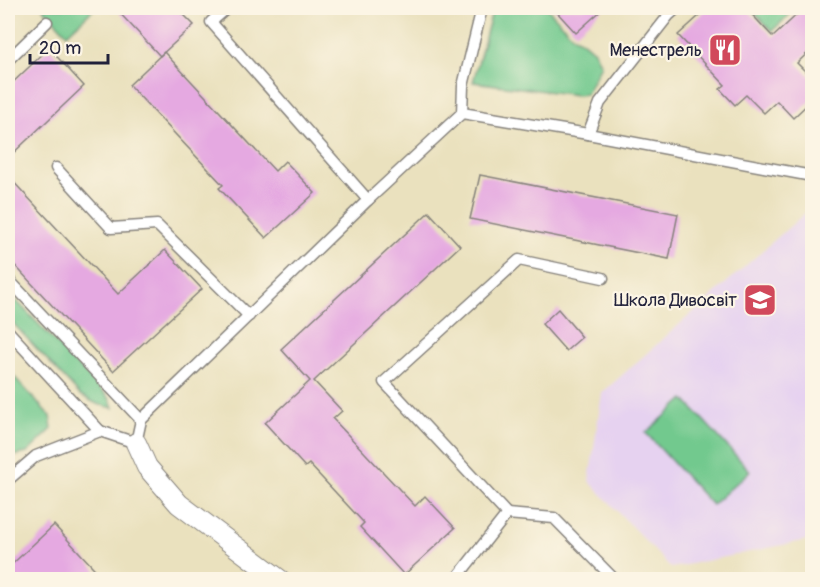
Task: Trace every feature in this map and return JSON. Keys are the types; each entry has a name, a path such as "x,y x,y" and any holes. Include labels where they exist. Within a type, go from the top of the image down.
{"street":[{"path":"136,443 147,467 179,504 280,579"}],"lane":[{"path":"227,8 211,22 368,200"},
{"path":"8,331 100,430 136,443 141,420 368,200 462,113 463,86 482,8"},
{"path":"588,134 600,103 676,8"},
{"path":"8,60 47,22"},
{"path":"462,113 813,176"},
{"path":"56,168 111,228 157,225 249,316"},
{"path":"603,279 519,260 384,382 507,514 554,518 615,579"},
{"path":"8,279 141,420"},
{"path":"8,480 36,456 100,430"},
{"path":"455,579 507,514"}],"shaded area":[{"name":"Школа Дивосвіт","path":"812,207 812,539 671,568 589,481 602,393"}],"green space":[{"path":"43,8 95,8 67,34"},
{"path":"493,8 547,8 574,37 594,51 601,65 586,94 577,95 473,82"},
{"path":"757,8 797,8 772,31 753,11"},
{"path":"8,292 110,399 113,408 97,404 80,395 8,318"},
{"path":"8,370 50,416 52,429 27,453 8,457"},
{"path":"684,399 750,471 712,505 646,433"}],"building":[{"path":"115,8 177,8 194,25 160,56"},
{"path":"553,8 604,8 576,33"},
{"path":"708,8 746,8 773,37 804,8 813,8 813,48 797,63 813,79 813,99 793,118 777,101 764,113 746,95 735,105 720,89 725,85 678,35"},
{"path":"49,48 84,86 8,158 8,87"},
{"path":"164,52 275,171 285,161 315,193 266,238 219,188 223,185 129,85"},
{"path":"480,175 678,214 669,259 470,219"},
{"path":"8,176 118,294 165,250 202,289 113,371 8,258"},
{"path":"429,212 460,246 314,381 342,411 333,419 415,506 425,496 455,528 404,575 360,527 364,523 309,464 305,467 265,423 310,381 281,349"},
{"path":"558,309 582,337 566,351 542,324"},
{"path":"54,525 104,579 8,579 8,568"}],"place":[{"name":"Менестрель","path":"725,50"},
{"name":"Школа Дивосвіт","path":"760,300"}]}
